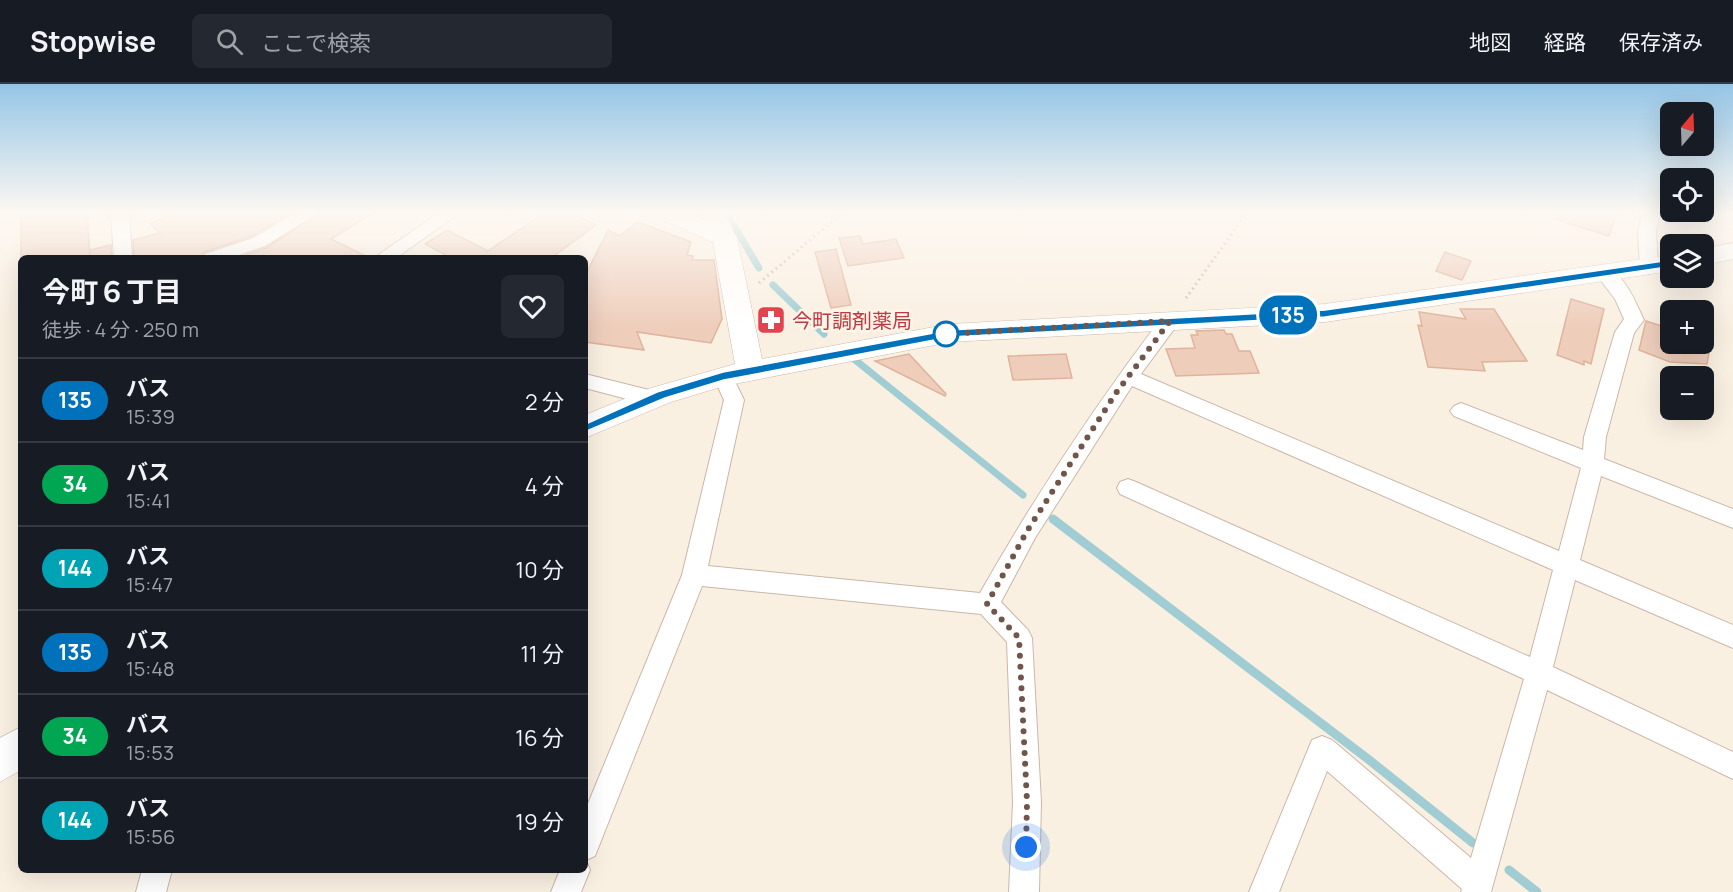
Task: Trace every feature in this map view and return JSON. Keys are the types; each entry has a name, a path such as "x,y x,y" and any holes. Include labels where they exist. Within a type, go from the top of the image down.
{"main road":[{"path":"727,252 750,369"},
{"path":"1714,255 1730,252"},
{"path":"588,426 654,398 750,369 950,333 1325,313 1660,266"},
{"path":"0,763 18,748"}],"street":[{"path":"1655,252 1660,266"},
{"path":"1264,892 1322,749 1477,887 1539,673 1593,463 1595,436 1625,332 1634,320 1624,297 1604,273"},
{"path":"987,604 1027,531 1116,393 1170,321"},
{"path":"588,831 596,791 694,575 734,400 723,376"},
{"path":"1130,377 1733,637"},
{"path":"588,382 654,398"},
{"path":"1461,411 1733,519"},
{"path":"1128,488 1539,673 1733,766"},
{"path":"694,575 987,604 1019,638 1027,802 1024,892"},
{"path":"151,892 156,873"},
{"path":"566,892 574,873"}],"path":[{"path":"735,298 754,288 797,252"},
{"path":"1170,321 1219,252"}],"building":[{"path":"21,252 90,252 90,255 21,255"},
{"path":"90,252 112,252 112,255 91,255"},
{"path":"134,252 205,252 202,255 134,255"},
{"path":"255,252 357,252 364,255 246,255"},
{"path":"439,252 560,252 555,255 445,255"},
{"path":"597,252 688,252 687,255 693,256 692,260 714,260 722,319 711,343 637,332 644,350 588,342 588,270"},
{"path":"815,252 837,252 851,305 831,308"},
{"path":"843,252 901,252 904,258 848,266"},
{"path":"1445,252 1471,261 1462,280 1436,271"},
{"path":"1571,299 1604,309 1591,364 1584,361 1584,365 1557,355"},
{"path":"1460,309 1494,309 1527,361 1482,362 1485,371 1428,367 1418,325 1422,326 1419,312 1466,319"},
{"path":"1646,321 1660,325 1660,354 1709,354 1707,364 1670,362 1639,350"},
{"path":"1224,330 1226,334 1232,334 1239,351 1250,351 1259,373 1176,376 1166,349 1195,348 1191,335 1198,335 1196,331"},
{"path":"909,354 946,394 945,396 875,361"},
{"path":"1066,354 1072,378 1013,380 1008,356"}],"waterway":[{"path":"749,252 759,268"},
{"path":"773,285 824,334"},
{"path":"854,359 1023,495"},
{"path":"1053,519 1368,759 1473,843"},
{"path":"1509,870 1537,892"}],"bus line":[{"name":"135","path":"588,426 661,395 750,369 950,333 1325,313 1660,266"}],"place":[{"name":"今町調剤薬局","path":"771,320"}],"route":[{"path":"946,334 1170,321 1116,393 1027,531 987,604 1019,638 1027,802 1026,847"}]}
